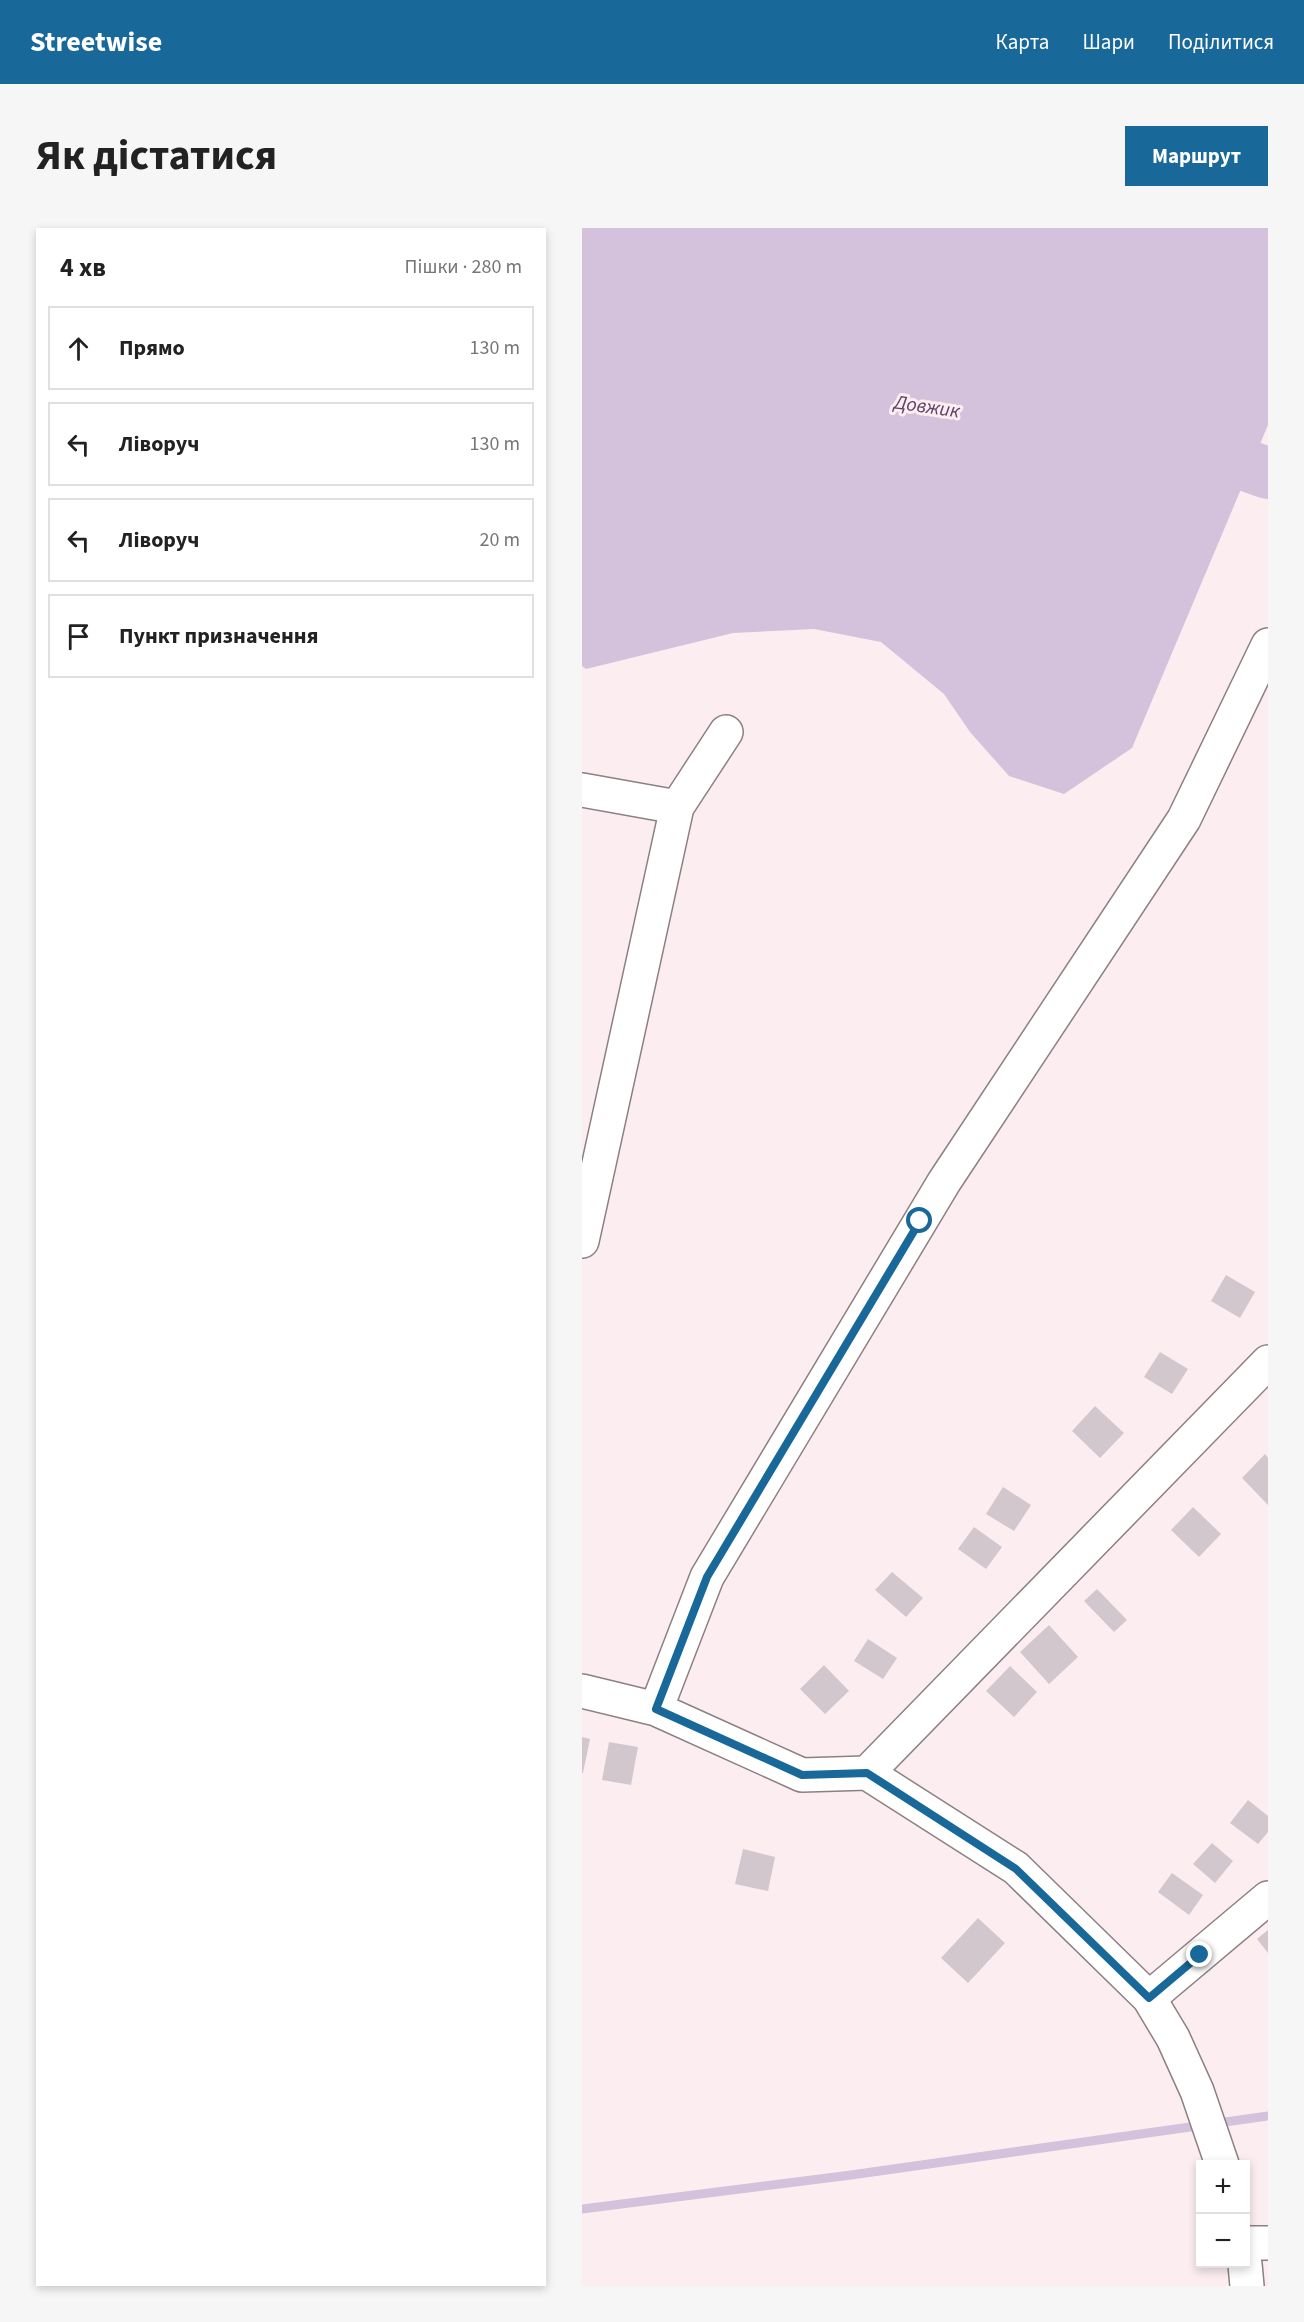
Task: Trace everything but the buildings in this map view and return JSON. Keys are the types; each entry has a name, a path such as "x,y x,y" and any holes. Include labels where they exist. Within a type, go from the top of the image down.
{"street":[{"path":"656,1709 707,1577 944,1182 1184,819 1268,645"},
{"path":"584,1222 677,807 726,732"},
{"path":"582,790 677,807"},
{"path":"867,1773 1268,1362"},
{"path":"582,1691 656,1709 802,1775 867,1773 1016,1869 1149,1998 1173,2038 1197,2091 1221,2160"},
{"path":"1149,1998 1268,1898"},
{"path":"1250,2243 1268,2243"},
{"path":"1245,2268 1247,2286"}],"water":[{"path":"582,228 1268,228 1268,425 1132,748 1064,794 1009,776 970,732 944,694 881,642 814,629 733,633 586,669 582,666"}],"waterway":[{"name":"Довжик","path":"1183,443 1268,473"},
{"path":"582,2209 851,2175 1268,2116"}],"route":[{"path":"920,1221 707,1577 656,1709 802,1775 867,1773 1016,1869 1149,1998 1200,1955"}]}
